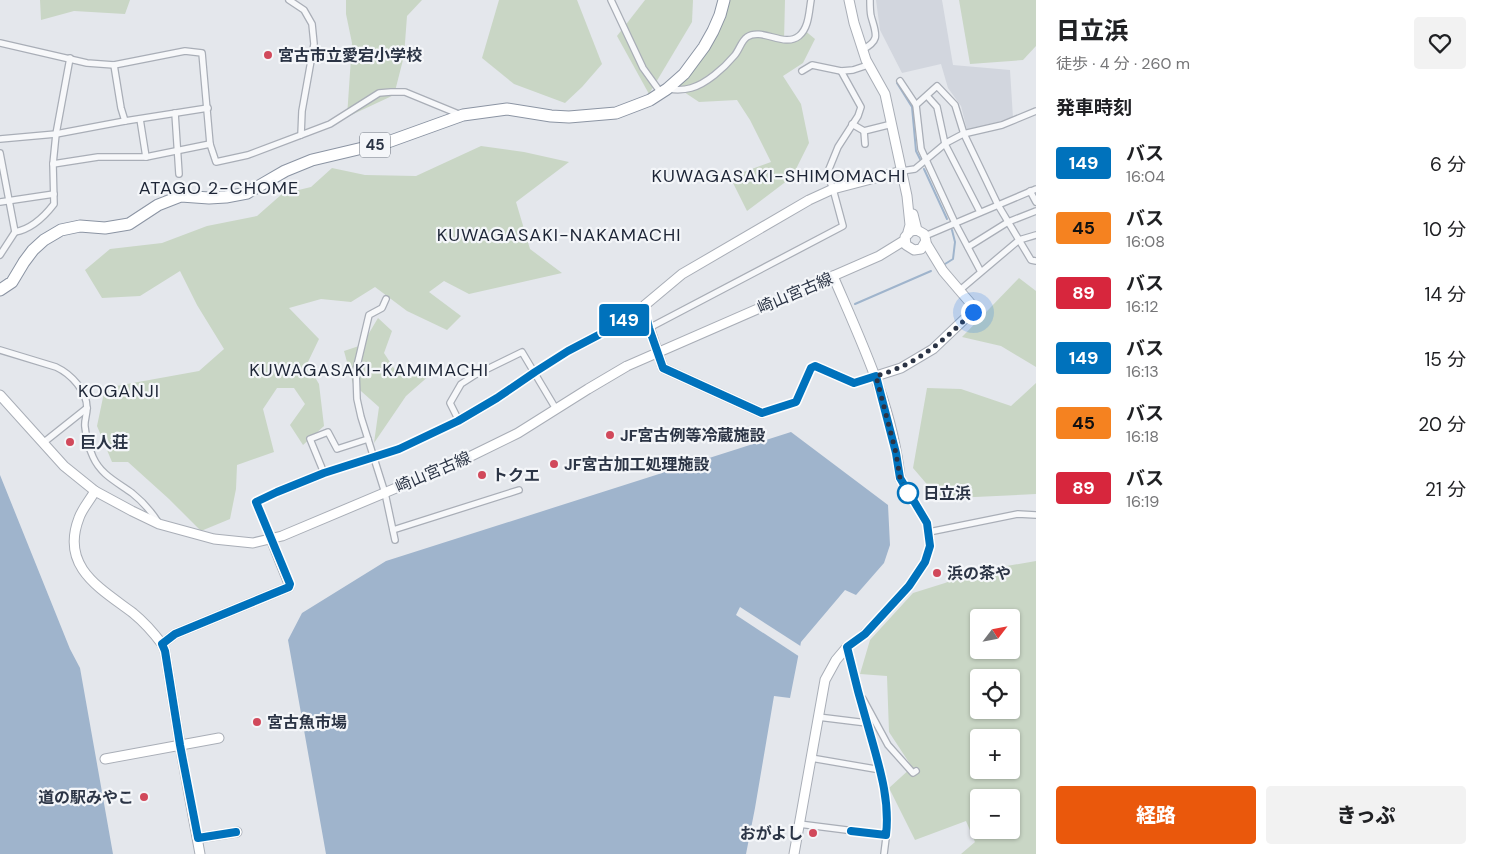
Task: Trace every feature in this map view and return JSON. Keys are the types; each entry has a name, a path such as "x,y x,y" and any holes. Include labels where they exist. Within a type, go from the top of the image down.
{"highway":[{"name":"45","path":"3,288 12,282 33,250 44,240 61,230 80,226 105,228 129,224 158,205 181,196 209,198 247,193 285,171 312,160 388,142 463,115 507,109 559,116 616,113 650,100 684,74 704,47 720,15 724,0"}],"street":[{"path":"289,0 304,10 309,16 314,37 302,111 301,135"},
{"path":"611,0 643,68 664,91 683,90 701,84 734,56 744,40 750,36 760,35 781,39 796,38 803,32 806,26 811,0"},
{"path":"644,307 656,352 663,368 762,413 796,402 811,368 815,366 854,383 901,368 933,349 973,312 974,307 916,240 886,94 862,50 849,0"},
{"path":"862,50 872,45 876,39 870,14 870,0"},
{"path":"0,44 87,63 114,66 185,51 202,54 210,144 216,162 248,156 330,124 380,93 405,92 463,115"},
{"path":"15,232 30,228 54,204 53,164 56,134 70,58"},
{"path":"802,71 812,66 841,71 854,70 868,64"},
{"path":"114,66 121,108 125,120"},
{"path":"649,328 843,226 834,189 827,174 838,147 860,110 860,105 841,71"},
{"path":"900,81 916,105 921,149 955,223 981,272"},
{"path":"916,105 928,97 937,86 953,102 957,109 964,134 998,205 1031,260 1036,260"},
{"path":"928,97 937,107 945,144 980,212"},
{"path":"0,139 56,134 125,120 208,108"},
{"path":"162,644 175,634 289,587 290,584 256,502 324,473 399,449 458,421 497,398 568,351 610,329 644,307 671,282 695,266 800,204 834,189 915,169 945,144 964,134 1002,125 1036,111"},
{"path":"175,113 180,174"},
{"path":"140,119 146,157"},
{"path":"852,124 864,131 892,124"},
{"path":"864,131 865,144"},
{"path":"53,164 68,160 98,157 146,157 210,144"},
{"path":"0,153 15,232 0,256"},
{"path":"916,240 1033,190 1036,202"},
{"path":"0,202 54,194"},
{"path":"968,247 1008,222 1036,211"},
{"path":"960,290 1019,240 1036,235"},
{"name":"崎山宮古線","path":"0,395 64,466 95,491 159,524 214,540 253,542 271,539 465,459 518,433 604,379 656,352 916,240"},
{"path":"794,854 825,680 836,660 847,647 865,634 909,586 927,557 930,546 927,523 900,478 896,453 876,376 833,276"},
{"path":"386,299 382,308 369,315 356,370 357,399 385,493 395,540"},
{"path":"0,350 56,367 64,371 76,382 83,393 87,408 85,427 91,451 102,471 133,494 159,524"},
{"path":"458,421 450,403 461,384 522,352 556,409"},
{"path":"43,443 87,408"},
{"path":"324,473 310,439 328,432 337,449 368,439"},
{"path":"393,530 519,490"},
{"path":"95,491 80,516 76,528 75,546 78,564 97,587 149,627 165,651 200,854"},
{"path":"929,532 1018,514 1036,515"},
{"path":"847,647 881,770 886,800 884,854"},
{"path":"858,691 888,745 913,773 916,771"},
{"path":"818,717 867,723"},
{"path":"105,759 219,738"},
{"path":"811,758 881,770"},
{"path":"799,824 886,835"},
{"path":"198,838 236,832"}],"shaded area":[{"path":"876,0 942,0 953,65 1010,70 1013,118 967,130 961,106 948,88 941,64 902,73 880,30"}],"green space":[{"path":"40,0 130,0 125,14 74,11 41,20"},
{"path":"346,0 422,0 407,16 404,56 394,95 347,117 352,43 346,14"},
{"path":"499,0 577,0 602,64 565,103 514,84 482,58"},
{"path":"645,0 693,0 692,22 649,94 617,36"},
{"path":"718,0 785,0 784,41 803,29 815,39 803,63 783,76 801,104 809,143 792,177 747,211 730,177 771,162 750,120 737,100 699,102 669,82 718,28"},
{"path":"959,0 1036,0 1036,46 1023,60 970,64"},
{"path":"481,146 524,152 569,162 516,202 530,249 562,273 469,294 444,281 429,292 461,316 447,330 407,311 375,287 351,302 321,299 289,308 319,339 307,364 319,384 324,426 303,445 290,425 305,404 294,388 277,388 263,409 274,452 237,465 236,489 230,519 201,531 128,462 112,462 97,426 105,388 199,371 224,349 197,305 180,271 140,296 102,298 85,270 110,249 162,243 207,226 257,216 282,194 311,187 332,168 365,175 416,176"},
{"path":"1019,278 1036,291 1036,367 1001,346 962,337"},
{"path":"378,318 392,331 384,353 397,373 431,374 406,396 374,443 379,407 353,384 344,351 362,345"},
{"path":"1036,383 1036,494 975,497 937,496 913,468 927,388 961,389 1011,406"},
{"path":"1036,561 1036,854 961,854 975,842 974,839 1020,839 1020,789 970,789 970,830 966,821 915,840 889,788 912,767 889,732 887,676 860,674 870,640 913,593 972,572"}],"water":[{"path":"791,432 888,505 890,545 884,563 856,595 845,590 801,642 790,698 774,696 746,854 326,854 288,640 302,613 386,561"},
{"path":"0,475 70,649 80,668 113,854 0,854"}],"pier":[{"path":"740,607 802,647 800,657 736,615"}],"waterway":[{"path":"897,83 912,107 916,151 920,159"},
{"path":"924,169 947,219"},
{"path":"945,264 953,259 955,242 952,230"},
{"path":"855,304 931,271"}],"bus line":[{"name":"149","path":"236,832 198,838 180,745 165,651 162,644 175,634 196,624 289,587 290,584 256,502 324,473 399,449 469,416 568,351 610,329 644,307 660,365 663,368 762,413 796,402 811,368 815,366 854,383 876,376 898,460 900,478 904,488 927,523 930,546 925,562 909,586 865,634 847,647 883,780 887,830 886,835 851,831"}],"place":[{"name":"宮古市立愛宕小学校","path":"268,55"},
{"name":"JF宮古例等冷蔵施設","path":"610,435"},
{"name":"巨人荘","path":"70,442"},
{"name":"JF宮古加工処理施設","path":"554,464"},
{"name":"トクエ","path":"482,475"},
{"name":"日立浜","path":"908,493"},
{"name":"浜の茶や","path":"937,573"},
{"name":"宮古魚市場","path":"257,722"},
{"name":"道の駅みやこ","path":"144,797"},
{"name":"おがよし","path":"813,833"}],"district":[{"name":"KUWAGASAKI-SHIMOMACHI","path":"779,176"},
{"name":"ATAGO 2-CHOME","path":"219,188"},
{"name":"KUWAGASAKI-NAKAMACHI","path":"559,235"},
{"name":"KUWAGASAKI-KAMIMACHI","path":"369,370"},
{"name":"KOGANJI","path":"119,391"}],"route":[{"path":"908,493 900,478 898,460 876,376 901,368 933,349 973,312"}]}
